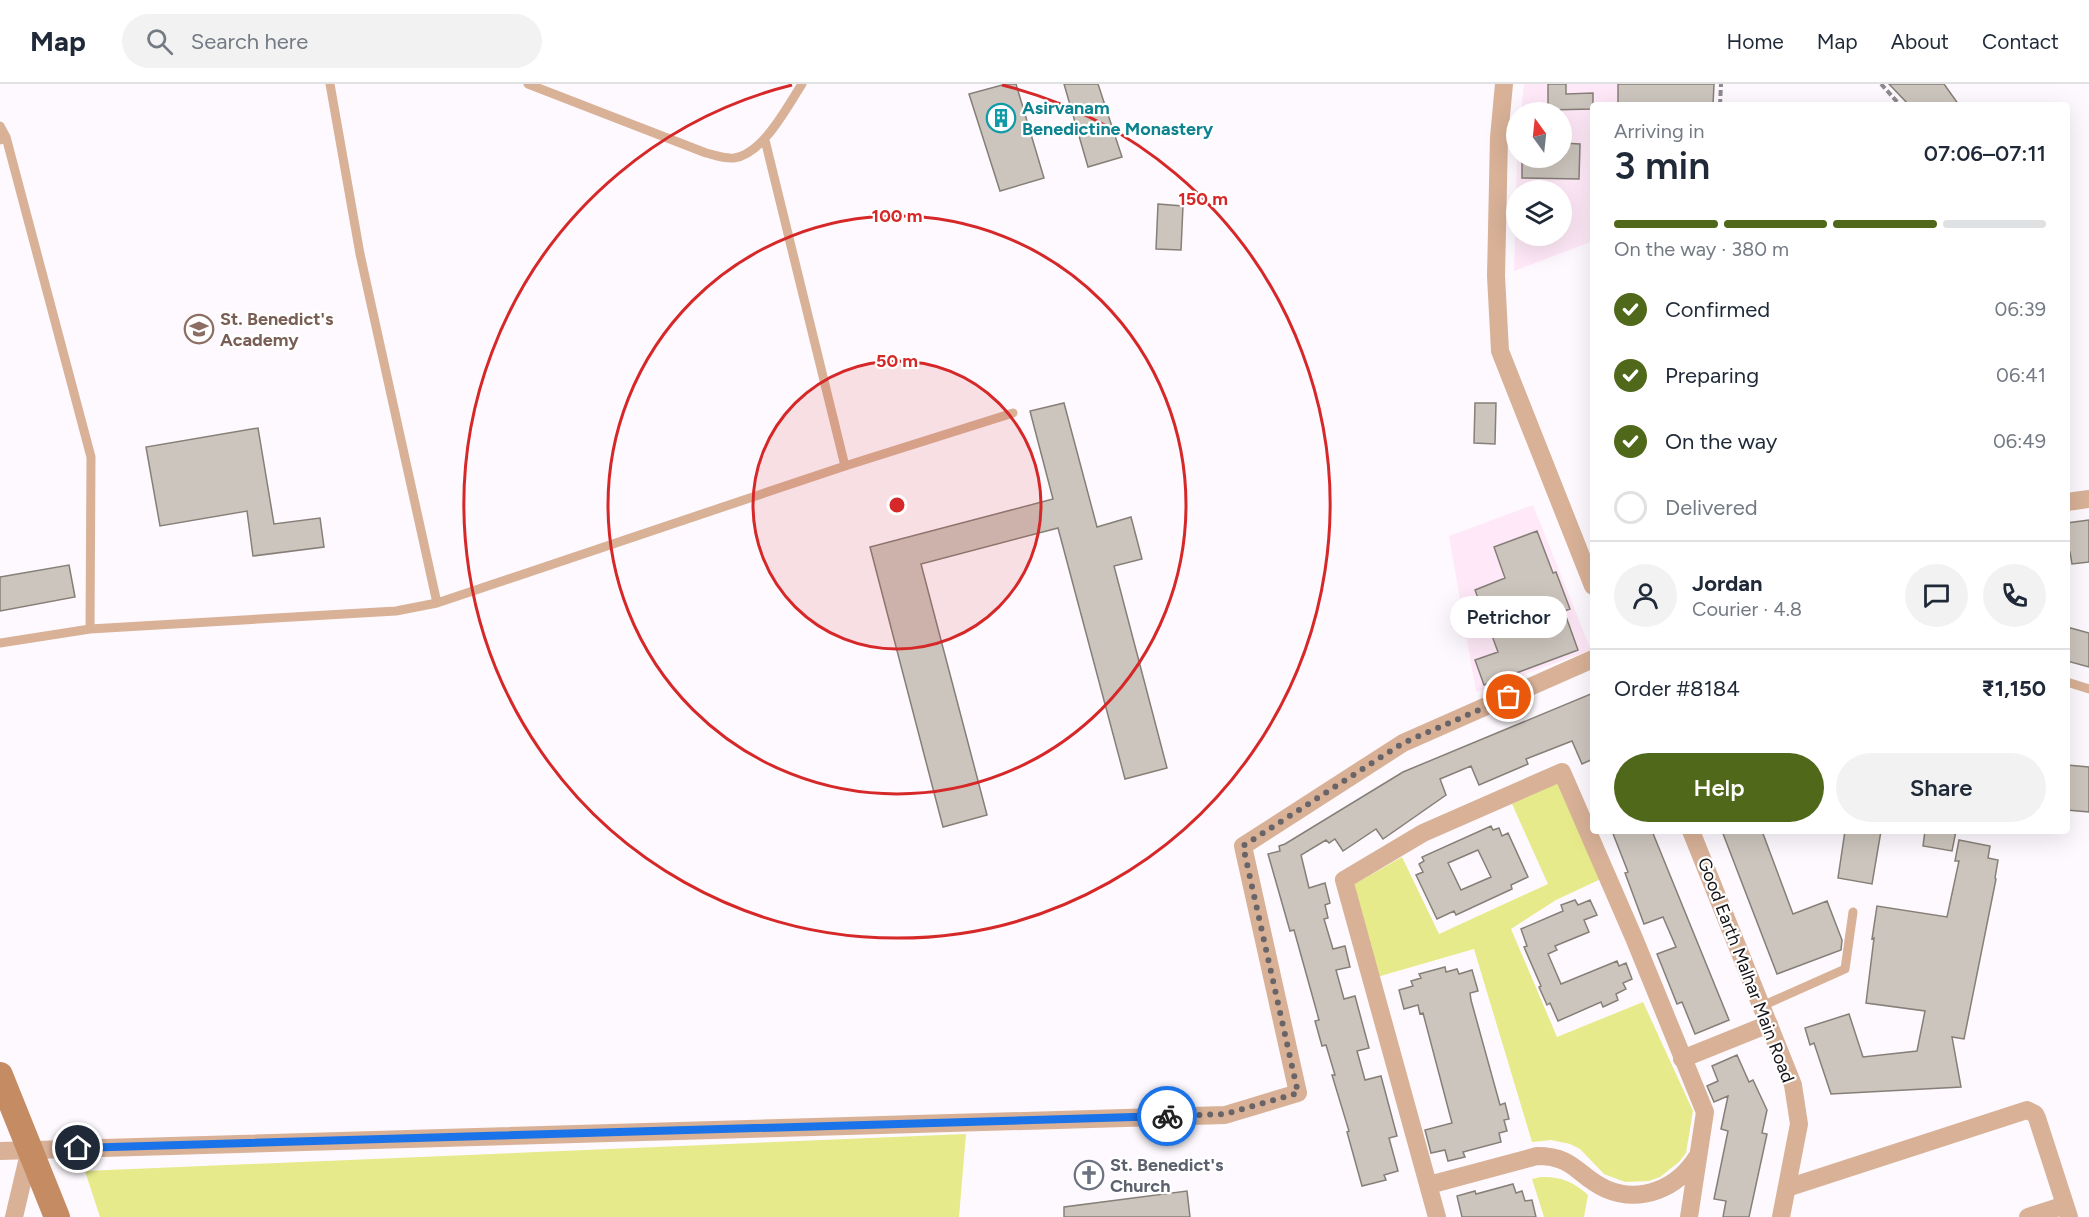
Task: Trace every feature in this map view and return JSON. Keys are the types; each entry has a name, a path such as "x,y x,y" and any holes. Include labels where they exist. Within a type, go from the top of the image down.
{"street":[{"path":"1504,84 1499,137 1496,276 1500,351 1590,578"},
{"path":"2070,502 2089,500"},
{"path":"0,1151 1225,1114 1298,1093 1243,846 1403,743 1590,661"},
{"path":"1437,1217 1344,880 1424,833 1562,772 1634,938 1705,1112 1689,1217"},
{"name":"Good Earth Malhar Main Road","path":"1692,834 1792,1085 1799,1124 1781,1217"},
{"path":"1682,1059 1769,1024"},
{"path":"0,1075 57,1217"},
{"path":"1787,1188 2027,1110 2035,1114 2037,1118 2067,1211 2028,1217"},
{"path":"14,1217 30,1149"},
{"path":"1429,1185 1537,1156 1548,1156 1567,1162 1606,1189 1634,1195 1649,1193 1672,1184 1683,1176 1698,1156"}],"lane":[{"path":"330,84 360,254 437,603"},
{"path":"528,84 706,153 733,158 749,152 765,140 802,84"},
{"path":"0,126 91,457 90,629"},
{"path":"765,140 845,466"},
{"path":"0,643 90,629 396,611 437,603 845,466 1013,413"},
{"path":"2070,683 2089,688"},
{"path":"1762,1006 1845,969 1853,912"}],"path":[{"path":"1720,102 1721,84"},
{"path":"1881,84 1897,102"}],"shaded area":[{"path":"1524,84 1670,84 1669,102 1590,102 1590,242 1514,271 1515,246 1572,246 1572,180 1516,180 1517,168 1572,168 1572,102 1522,102"},
{"path":"1533,505 1590,650 1476,692 1449,536"}],"green space":[{"path":"1559,782 1603,878 1556,900 1511,929 1557,1037 1643,1002 1693,1111 1686,1153 1679,1162 1660,1177 1649,1181 1625,1182 1604,1174 1580,1149 1570,1144 1551,1140 1532,1142 1474,949 1377,977 1351,886 1402,857 1439,934 1548,884 1512,804"},
{"path":"966,1134 959,1217 100,1217 85,1171"},
{"path":"1541,1177 1566,1181 1588,1195 1584,1217 1544,1217 1532,1179"}],"building":[{"name":"Asirvanam Benedictine Monastery","path":"1006,84 1016,84 1044,178 1000,191 969,94"},
{"name":"Asirvanam Benedictine Monastery","path":"1064,84 1098,84 1122,157 1088,167"},
{"path":"1548,84 1566,84 1566,94 1593,93 1590,109 1572,109 1572,102 1548,102"},
{"path":"1618,84 1714,84 1713,102 1618,102"},
{"path":"1889,84 1944,84 1957,102 1906,102"},
{"path":"1572,144 1580,144 1579,179 1522,178 1522,168 1572,168"},
{"path":"1158,204 1183,206 1181,250 1156,249"},
{"path":"1064,403 1097,527 1131,517 1142,559 1114,566 1167,768 1125,779 1058,528 921,564 987,815 943,827 870,547 1053,499 1030,411"},
{"path":"1475,403 1496,403 1495,444 1474,443"},
{"path":"258,428 274,524 320,518 324,547 253,556 247,511 160,526 146,447"},
{"path":"2089,520 2089,562 2072,564 2070,523"},
{"path":"1537,531 1570,609 1564,611 1578,650 1484,685 1475,660 1498,652 1475,590 1505,578 1494,547"},
{"path":"69,565 75,597 0,611 0,577"},
{"path":"2070,628 2089,633 2089,667 2070,662"},
{"path":"1590,694 1590,760 1582,764 1572,741 1526,759 1528,764 1479,785 1471,766 1440,779 1446,795 1383,839 1376,829 1343,851 1335,839 1329,843 1326,840 1301,855 1309,888 1325,883 1330,903 1325,905 1328,918 1324,919 1333,949 1345,946 1350,967 1336,970 1344,999 1355,996 1369,1048 1357,1051 1365,1080 1381,1076 1397,1136 1389,1138 1398,1171 1384,1175 1386,1180 1362,1186 1347,1132 1349,1131 1332,1075 1335,1075 1326,1045 1322,1046 1315,1021 1319,1020 1294,930 1290,931 1268,854 1280,851 1279,846 1403,772"},
{"path":"2070,765 2089,767 2089,812 2070,810"},
{"path":"1491,826 1493,830 1499,828 1502,836 1508,833 1528,877 1511,885 1512,889 1456,915 1454,911 1437,919 1416,875 1423,872 1419,864 1424,861 1422,857","holes":["1478,850 1491,877 1461,890 1448,863"]},
{"path":"1613,834 1653,834 1729,1020 1695,1034 1682,1002 1677,1004 1657,954 1676,947 1663,917 1644,924 1625,873 1628,872"},
{"path":"1723,834 1763,834 1793,914 1827,901 1842,940 1841,950 1777,974"},
{"path":"1845,834 1880,834 1872,884 1838,878"},
{"path":"1925,834 1955,834 1952,851 1923,846"},
{"path":"1959,840 1990,846 1988,858 1998,860 1964,1039 1952,1037 1961,1087 1831,1094 1814,1043 1810,1045 1805,1028 1849,1014 1863,1057 1917,1051 1925,1011 1866,1003 1877,906 1947,917 1959,861 1955,861"},
{"path":"1575,900 1578,905 1590,900 1597,915 1584,920 1589,932 1555,946 1557,950 1548,954 1561,984 1617,961 1619,966 1626,963 1632,979 1623,983 1626,989 1616,994 1618,1000 1603,1007 1601,1002 1558,1021 1539,987 1541,986 1524,947 1527,946 1521,929 1563,911 1561,905"},
{"path":"1445,967 1446,972 1457,969 1459,974 1472,970 1478,991 1470,993 1471,1000 1500,1105 1505,1103 1509,1119 1504,1120 1507,1131 1499,1133 1501,1142 1463,1152 1465,1157 1448,1161 1445,1150 1431,1153 1425,1130 1452,1123 1423,1013 1420,1014 1418,1005 1404,1009 1399,990 1413,986 1411,981 1421,978 1419,974"},
{"path":"1737,1055 1749,1082 1753,1080 1767,1110 1762,1133 1767,1134 1749,1217 1723,1217 1726,1201 1714,1199 1728,1131 1721,1129 1728,1096 1714,1102 1707,1086 1718,1081 1712,1066"},
{"path":"1513,1184 1516,1193 1522,1191 1525,1201 1532,1200 1536,1217 1462,1217 1457,1196 1475,1191 1476,1194"},
{"path":"1187,1191 1190,1217 1064,1217 1064,1207"}],"way so far":[{"path":"1167,1116 1225,1114 1298,1093 1243,846 1403,743 1509,697"}],"place":[{"name":"Asirvanam Benedictine Monastery","path":"1001,118"},
{"name":"St. Benedict's Academy","path":"199,329"},
{"name":"Petrichor","path":"1509,697"},
{"name":"St. Benedict's Church","path":"1089,1175"}],"route":[{"path":"78,1148 1167,1116"}]}
